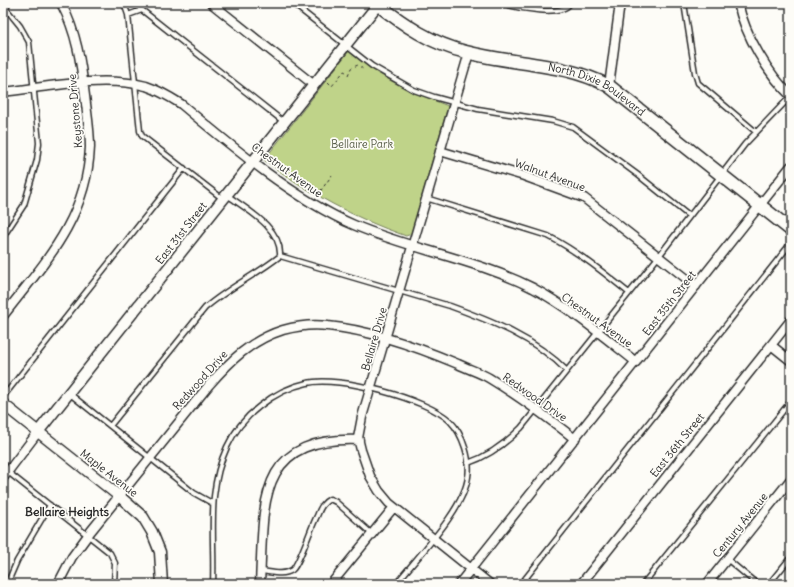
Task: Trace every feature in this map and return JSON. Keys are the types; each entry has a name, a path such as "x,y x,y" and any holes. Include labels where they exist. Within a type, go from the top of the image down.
{"main road":[{"name":"North Dixie Boulevard","path":"378,3 409,28 433,41 469,53 561,68 589,76 608,86 791,230"}],"street":[{"name":"Keystone Drive","path":"3,316 59,244 77,210 84,188 89,156 90,135 84,83 77,40 61,3"},
{"path":"211,3 319,85"},
{"name":"East 31st Street","path":"5,475 284,122 319,85 345,46 378,3"},
{"path":"608,86 620,3"},
{"path":"738,3 740,12 761,57 780,86 791,96"},
{"name":"Bellaire Drive","path":"469,53 359,430 359,440 370,476 379,491 394,507 490,584"},
{"name":"Chestnut Avenue","path":"3,92 84,83 109,82 147,86 165,94 181,104 253,161 309,202 354,225 479,266 533,288 583,320 636,362"},
{"name":"Walnut Avenue","path":"440,151 524,176 584,198 696,286"},
{"name":"East 35th Street","path":"459,584 791,166"},
{"name":"East 36th Street","path":"580,584 791,320"},
{"name":"Redwood Drive","path":"58,584 66,568 88,535 226,365 257,341 284,330 315,325 342,328 430,352 487,377 537,409 575,439"},
{"path":"771,345 791,361"},
{"name":"Maple Avenue","path":"3,404 119,496 143,517 152,532 160,552 162,584"},
{"path":"260,584 266,499 270,482 280,466 294,454 316,442 339,439 359,440"},
{"name":"Century Avenue","path":"707,584 791,479"},
{"path":"331,584 394,507"}],"lane":[{"path":"124,3 128,15 134,84 140,131 142,136 184,168 265,224 273,234 280,247 280,256"},
{"path":"134,3 284,122"},
{"path":"292,3 372,66 408,86 434,97 478,109 565,123 581,132 600,146 689,216"},
{"path":"500,3 549,11 560,11 570,3"},
{"path":"684,3 695,73 698,83 756,132"},
{"path":"3,5 20,26 29,42 39,143 37,160 21,213 3,237"},
{"path":"128,15 142,10"},
{"path":"468,463 489,453 507,441 537,409 756,132 791,96"},
{"path":"3,397 184,168"},
{"path":"426,198 548,236 562,243 590,262 629,293"},
{"path":"520,584 791,243"},
{"path":"280,256 450,306 498,325 535,345 566,371"},
{"path":"110,426 205,308 220,296 280,256"},
{"path":"214,584 212,503 220,467 232,437 245,420 266,402 296,386 316,381 342,383 371,389 418,403 443,416 451,422 461,439 468,463 468,478 463,494 456,508 396,584"},
{"path":"69,393 194,493 212,503"},
{"path":"643,584 791,401"},
{"path":"5,475 50,505 112,555 115,563 114,584"},
{"path":"261,571 281,574 292,571 299,562 309,533 324,502 330,500 336,502 372,534"},
{"path":"7,584 26,545 50,505"},
{"path":"770,584 791,557"},
{"path":"727,559 757,584"}],"path":[{"path":"319,85 327,81 332,86 344,71 348,74 351,68 358,65 364,70"},
{"path":"316,197 332,175"}],"green space":[{"name":"Bellaire Park","path":"349,51 384,77 420,95 448,106 411,234 406,236 368,221 332,204 297,183 264,160"}],"district":[{"name":"Bellaire Heights","path":"67,511"}]}
